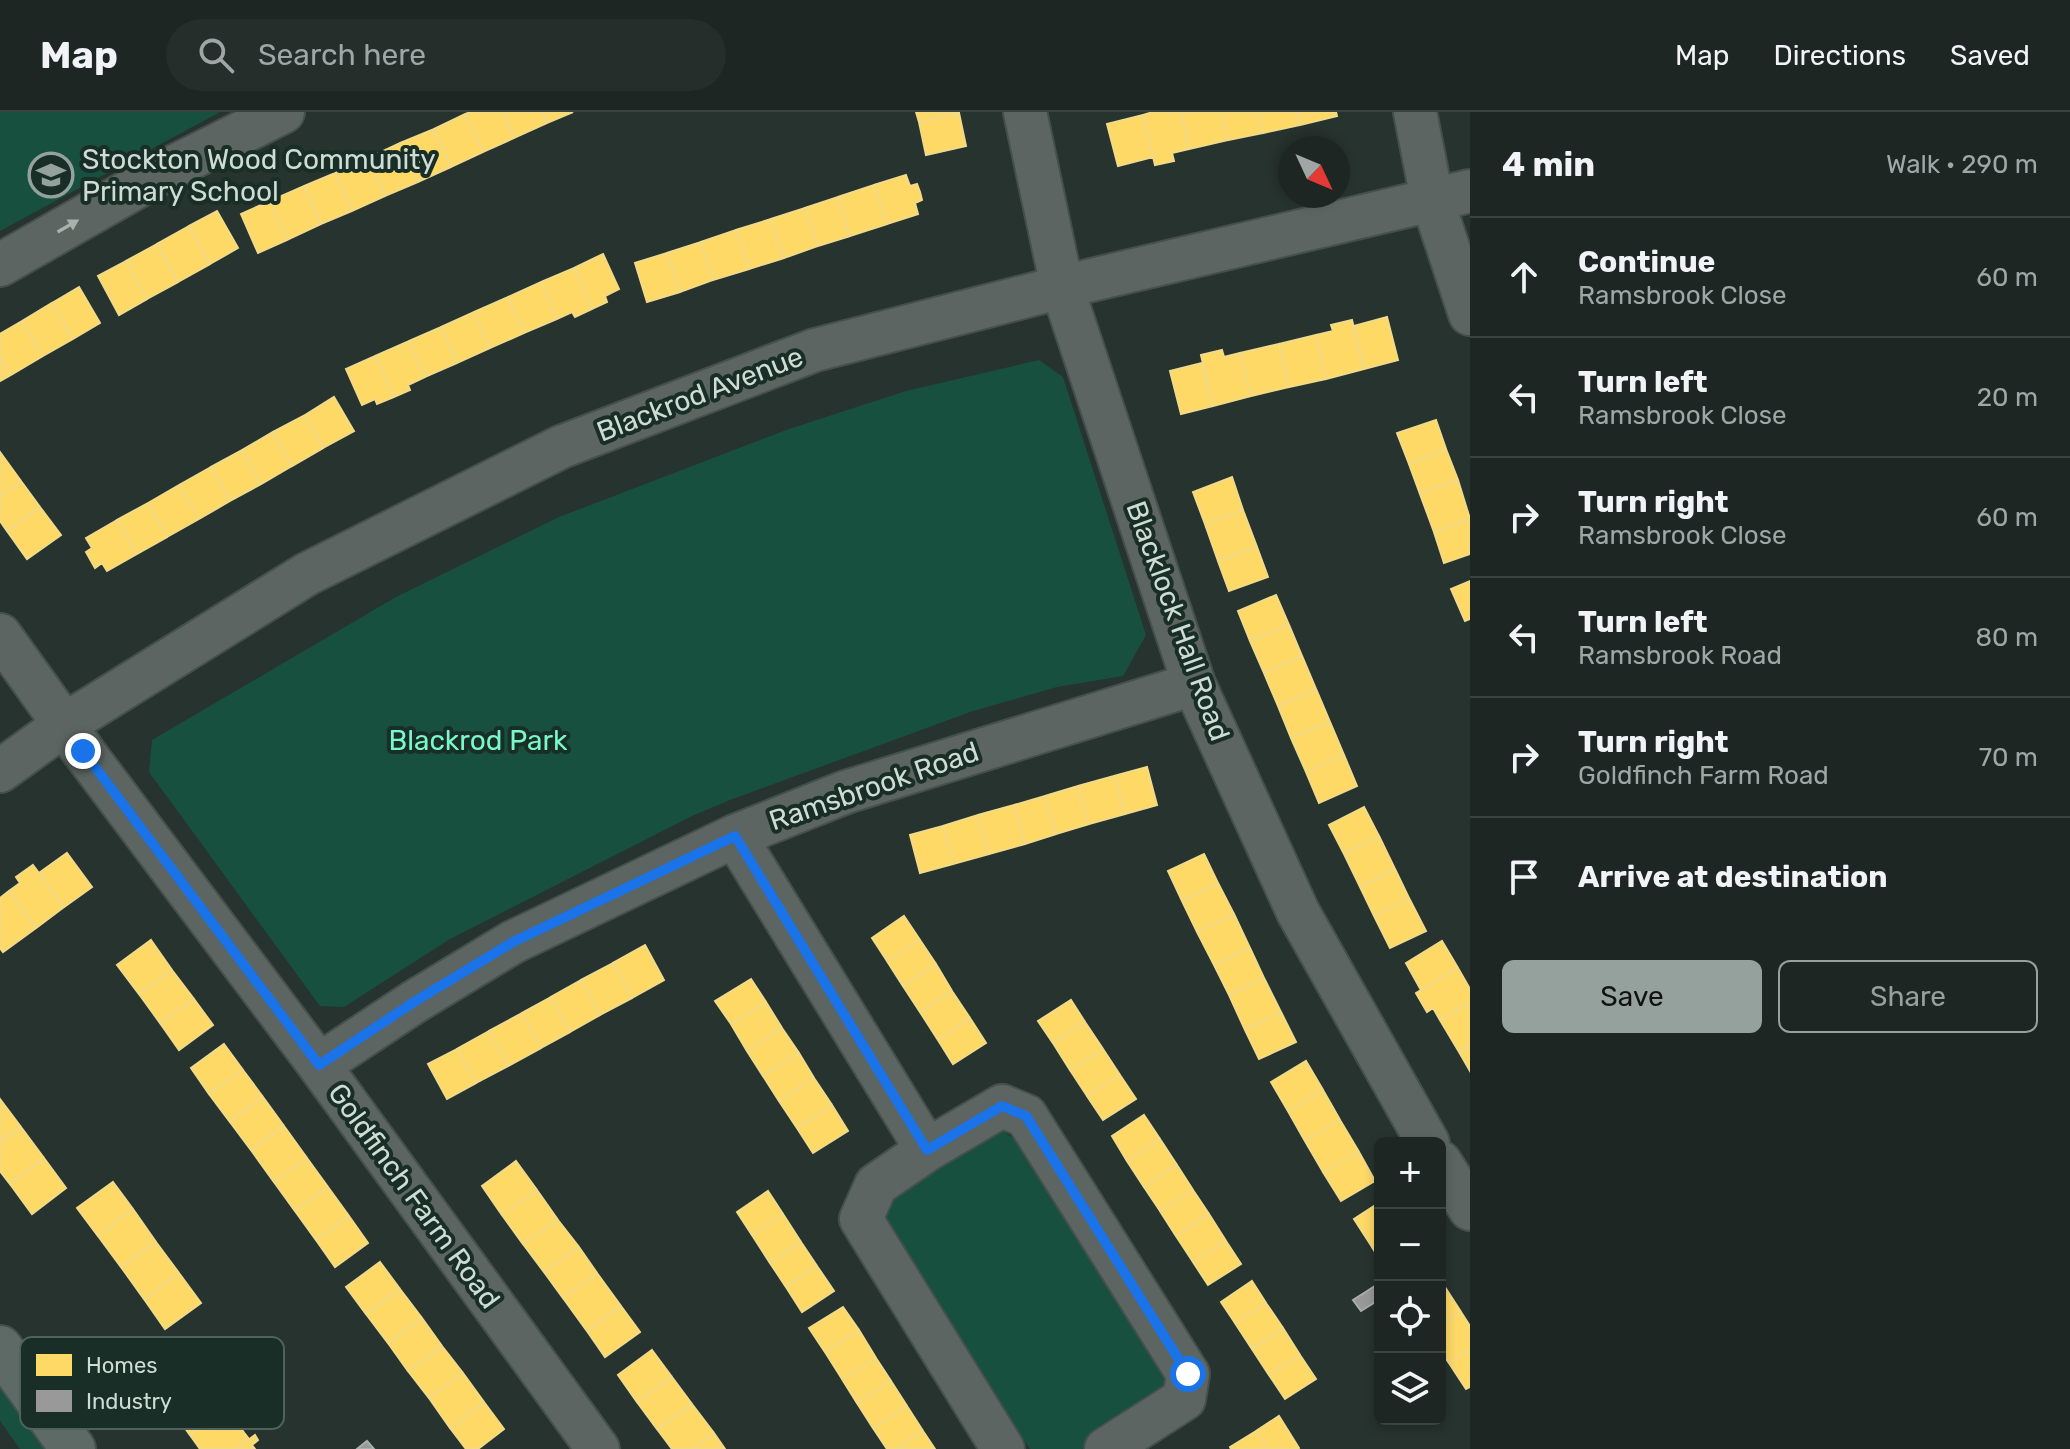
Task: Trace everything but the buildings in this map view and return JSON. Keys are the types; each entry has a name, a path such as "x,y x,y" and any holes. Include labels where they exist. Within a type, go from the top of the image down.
{"street":[{"path":"0,265 161,173 283,112"},
{"name":"Blacklock Hall Road","path":"1025,112 1062,287 1194,684 1298,912 1425,1137"},
{"path":"1415,112 1451,195 1470,314"},
{"name":"Blackrod Avenue","path":"0,771 64,725 307,574 561,447 815,350 1062,287 1451,195"},
{"name":"Goldfinch Farm Road","path":"0,635 319,1065 598,1449"},
{"name":"Ramsbrook Road","path":"319,1065 513,942 735,836 861,788 1194,684"},
{"path":"735,836 927,1150"},
{"path":"1003,1449 861,1219 876,1185 927,1150 1002,1106 1026,1116 1188,1374 1184,1399 1106,1449"},
{"path":"1446,1171 1470,1209"},
{"path":"0,1348 20,1376"},
{"path":"59,1429 73,1449"}],"green space":[{"name":"Stockton Wood Community Primary School","path":"0,112 220,112 0,231"},
{"name":"Blackrod Park","path":"1039,360 1063,377 1146,635 1123,676 1057,687 973,711 692,816 450,939 344,1007 320,1006 149,772 152,740 396,597 559,517 789,429 906,391"},
{"path":"999,1128 1022,1145 1169,1367 1167,1391 1082,1449 1030,1449 887,1233 883,1210 896,1188"},
{"path":"0,1382 20,1410 20,1429 34,1429 48,1449 20,1449 0,1421"}],"place":[{"name":"Stockton Wood Community Primary School","path":"51,175"}],"route":[{"path":"83,751 319,1065 513,942 735,836 927,1150 1002,1106 1026,1116 1188,1374"}]}
